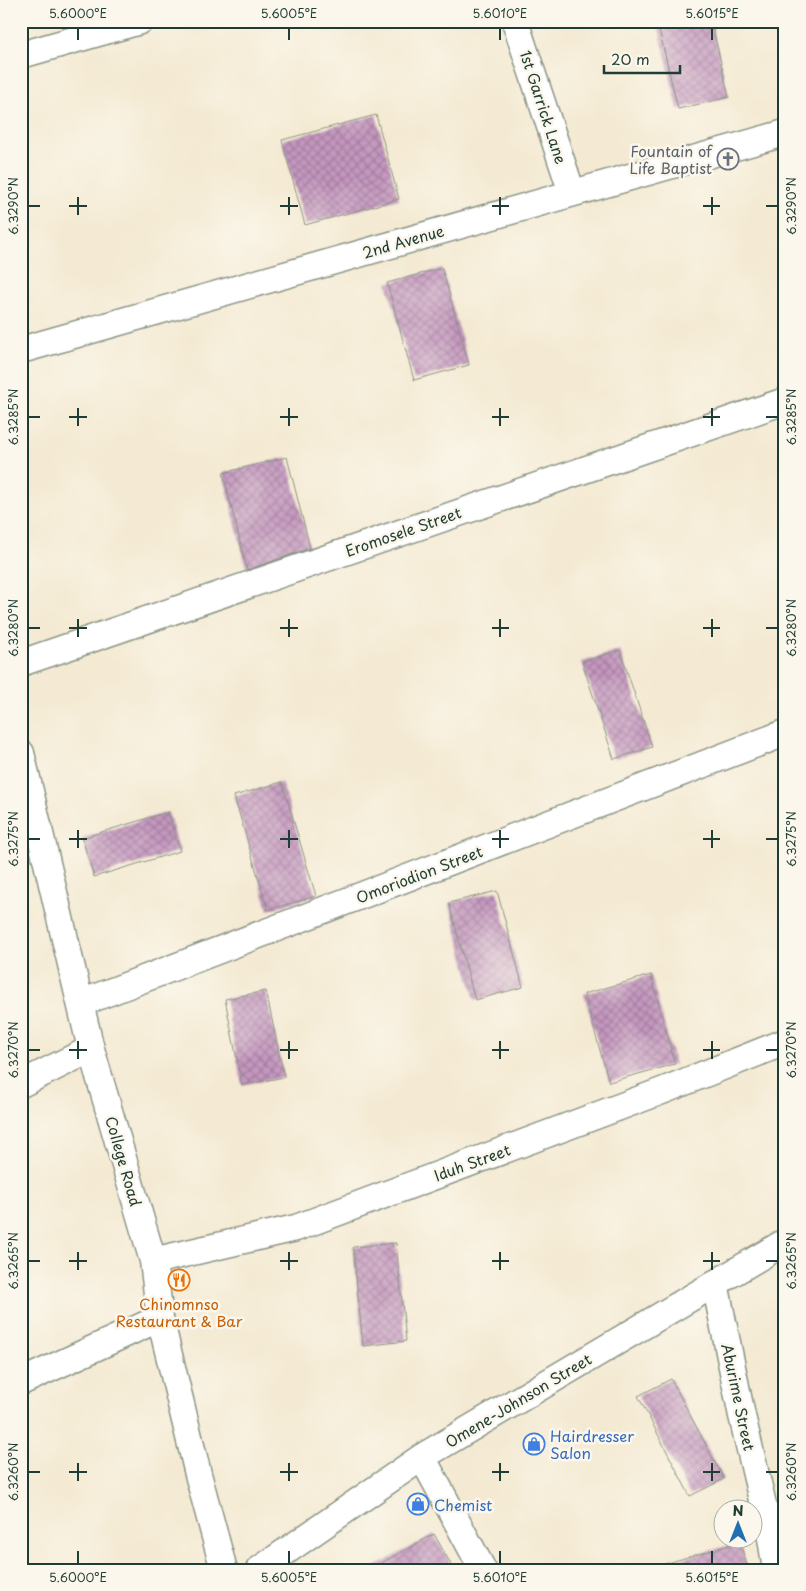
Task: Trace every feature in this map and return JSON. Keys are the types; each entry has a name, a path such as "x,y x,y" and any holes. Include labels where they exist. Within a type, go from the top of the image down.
{"street":[{"path":"21,55 140,21"},
{"name":"1st Garrick Lane","path":"515,21 572,193"},
{"name":"2nd Avenue","path":"21,350 785,132"},
{"name":"Eromosele Street","path":"21,663 785,401"},
{"name":"Omoriodion Street","path":"81,1003 785,733"},
{"name":"College Road","path":"21,754 91,1049 153,1261 160,1318 198,1474 224,1570"},
{"name":"Iduh Street","path":"153,1261 296,1228 662,1092 785,1042"},
{"path":"21,1084 91,1049"},
{"name":"Omene-Johnson Street","path":"259,1570 422,1457 785,1242"},
{"name":"Aburime Street","path":"715,1283 742,1416 771,1538 776,1570"},
{"path":"21,1382 160,1318"},
{"path":"422,1457 484,1570"}],"building":[{"path":"657,21 711,21 729,97 678,109"},
{"path":"376,115 399,199 305,225 282,140"},
{"path":"442,268 469,365 414,380 387,283"},
{"path":"287,457 310,548 247,570 223,473"},
{"path":"620,650 652,747 614,759 582,662"},
{"path":"282,782 316,896 268,910 234,796"},
{"path":"168,812 180,851 94,877 82,838"},
{"path":"497,891 523,987 475,1000 449,903"},
{"path":"651,975 675,1064 609,1082 584,994"},
{"path":"266,991 284,1077 242,1085 225,999"},
{"path":"396,1243 406,1341 363,1346 353,1247"},
{"path":"671,1379 724,1479 690,1496 638,1396"},
{"path":"434,1534 454,1570 369,1570"},
{"path":"719,1548 742,1548 748,1570 665,1570 664,1564"}],"place":[{"name":"Fountain of Life Baptist","path":"728,159"},
{"name":"Chinomnso Restaurant & Bar","path":"179,1280"},
{"name":"Hairdresser Salon","path":"534,1444"},
{"name":"Chemist","path":"418,1504"}]}
